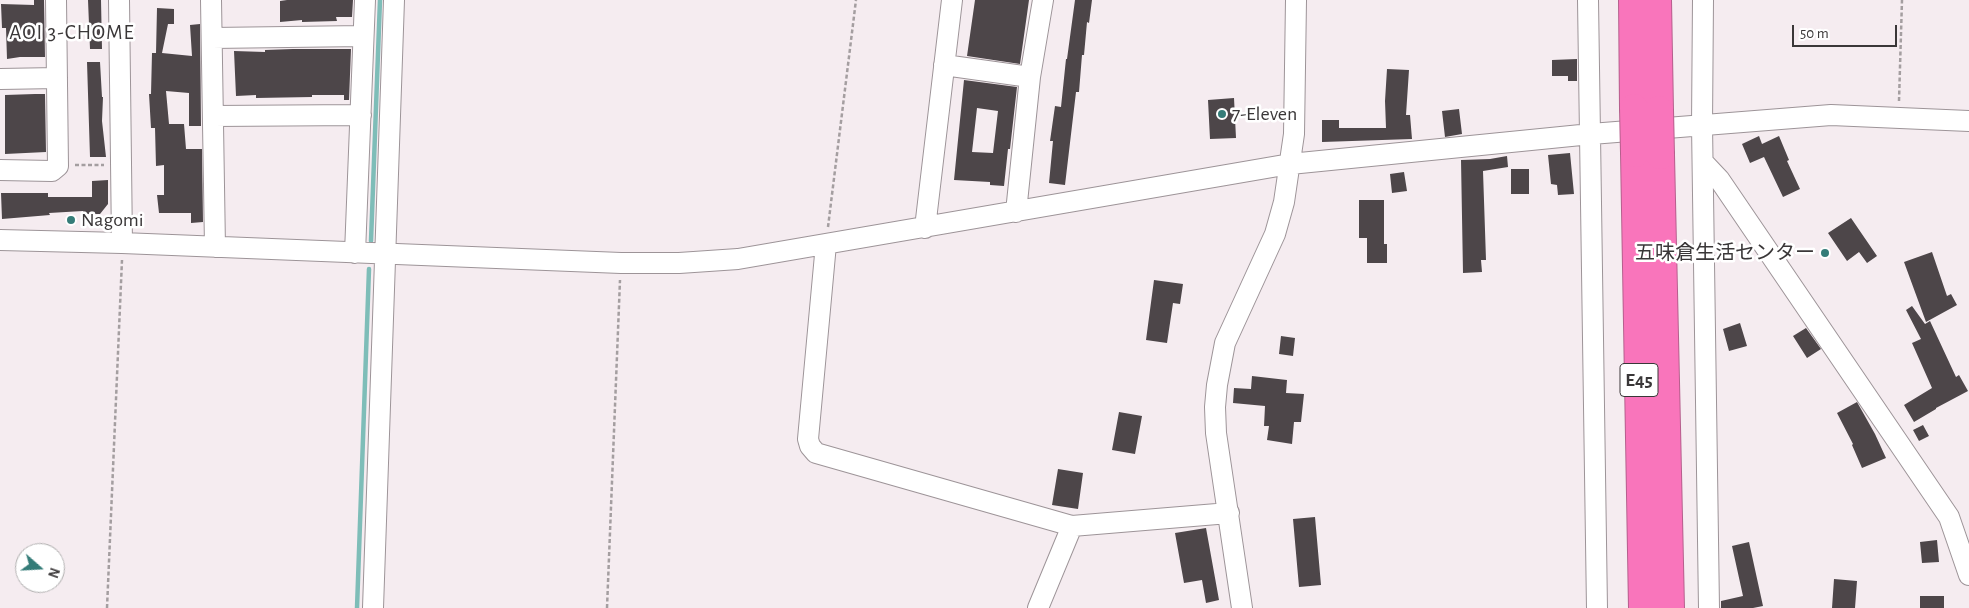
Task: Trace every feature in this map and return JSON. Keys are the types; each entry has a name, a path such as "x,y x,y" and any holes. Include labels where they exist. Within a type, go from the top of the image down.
{"highway":[{"name":"E45","path":"1632,0 1647,109"},
{"name":"E45","path":"1657,0 1647,109 1670,608"},
{"name":"E45","path":"1643,608 1648,154"}],"street":[{"path":"0,170 52,171 58,166 56,0"},
{"path":"119,0 122,243"},
{"path":"211,0 215,247"},
{"path":"355,253 365,0"},
{"path":"373,608 394,0"},
{"path":"925,228 952,0"},
{"path":"1016,212 1030,77 1043,0"},
{"path":"1242,608 1216,433 1215,407 1220,363 1225,343 1275,234 1281,216 1294,134 1296,0"},
{"path":"1588,0 1597,608"},
{"path":"1702,0 1708,608"},
{"path":"212,38 363,36"},
{"path":"944,65 1030,77"},
{"path":"0,79 57,78"},
{"path":"213,116 361,115"},
{"path":"0,240 122,243 621,264 738,260 1290,164 1591,134 1831,116 1969,121"},
{"path":"1703,162 1719,180 1949,517 1969,575"},
{"path":"826,244 808,439 810,446 816,453 1072,526 1229,513"},
{"path":"1038,608 1072,526"}],"path":[{"path":"826,244 856,0"},
{"path":"1898,118 1902,0"},
{"path":"58,166 121,165"},
{"path":"107,608 122,243"},
{"path":"607,608 621,264"}],"building":[{"path":"34,0 44,0 45,57 7,59 6,28 2,28 1,4 34,5"},
{"path":"88,0 101,0 102,49 90,49"},
{"path":"353,0 352,17 336,17 337,21 302,22 302,20 280,22 280,1"},
{"path":"975,0 1029,0 1020,64 967,56"},
{"path":"1075,0 1092,0 1089,23 1087,22 1084,55 1082,55 1079,92 1076,92 1065,185 1049,183 1053,141 1050,141 1055,106 1061,107"},
{"path":"157,8 174,9 174,24 168,24 162,53 192,56 190,25 200,24 201,126 189,126 189,93 166,91 169,124 184,124 186,149 202,149 203,222 191,223 191,213 159,213 157,195 164,195 164,165 156,166 155,128 151,128 149,94 151,94 152,53 156,53"},
{"path":"351,49 349,100 344,100 344,95 256,98 256,95 236,96 234,51 265,52 265,50"},
{"path":"1577,59 1577,81 1568,81 1568,76 1552,76 1552,60"},
{"path":"87,62 100,62 103,97 102,121 106,157 90,157"},
{"path":"1387,69 1409,70 1406,115 1410,115 1412,139 1322,142 1322,120 1339,120 1339,128 1386,128"},
{"path":"964,80 1017,87 1004,186 990,185 990,182 954,180","holes":["977,108 998,111 993,153 972,152"]},
{"path":"45,94 46,152 5,154 5,95"},
{"path":"1234,98 1236,138 1210,139 1208,100"},
{"path":"1459,109 1462,134 1445,137 1442,111"},
{"path":"1759,136 1762,144 1779,136 1789,160 1787,161 1800,189 1783,197 1764,157 1750,163 1742,144"},
{"path":"1570,153 1574,194 1558,195 1557,185 1551,184 1548,155"},
{"path":"1507,156 1508,167 1483,171 1486,260 1481,260 1482,272 1463,273 1461,160 1490,159"},
{"path":"1511,169 1529,169 1529,194 1511,194"},
{"path":"1404,172 1407,191 1392,193 1390,174"},
{"path":"108,180 108,204 100,214 84,214 83,211 2,219 1,193 48,193 48,197 92,197 92,181"},
{"path":"1359,200 1384,200 1384,244 1387,244 1387,263 1367,263 1367,238 1359,238"},
{"path":"1851,218 1877,256 1867,263 1859,252 1847,261 1828,233"},
{"path":"1932,252 1947,296 1951,294 1957,305 1926,322 1904,262"},
{"path":"1154,280 1183,284 1180,304 1173,303 1167,343 1146,340"},
{"path":"1912,306 1925,324 1930,321 1956,377 1959,375 1968,391 1914,422 1904,405 1932,388 1912,343 1921,339 1906,310"},
{"path":"1740,323 1747,346 1729,351 1723,329"},
{"path":"1806,328 1821,349 1807,358 1793,336"},
{"path":"1281,336 1295,338 1293,356 1279,354"},
{"path":"1252,376 1287,380 1286,393 1304,394 1301,422 1294,422 1292,444 1267,440 1269,426 1264,426 1265,406 1233,403 1234,388 1251,389"},
{"path":"1857,402 1886,458 1862,468 1853,444 1837,413"},
{"path":"1119,412 1142,416 1135,454 1112,450"},
{"path":"1923,425 1929,436 1919,441 1913,430"},
{"path":"1058,469 1083,473 1078,509 1052,505"},
{"path":"1315,517 1321,585 1299,587 1293,519"},
{"path":"1206,528 1219,600 1206,603 1202,580 1184,583 1175,533"},
{"path":"1937,540 1939,562 1922,563 1920,542"},
{"path":"1749,542 1763,606 1753,608 1721,608 1721,601 1743,596 1732,546"},
{"path":"1834,579 1857,581 1855,608 1832,608"},
{"path":"1920,596 1944,596 1944,608 1920,608"}],"waterway":[{"path":"371,241 380,0"},
{"path":"357,608 369,269"}],"place":[{"name":"7-Eleven","path":"1222,114"},
{"name":"Nagomi","path":"71,220"},
{"name":"五味倉生活センター","path":"1825,253"}],"district":[{"name":"AOI 3-CHOME","path":"72,33"}]}
